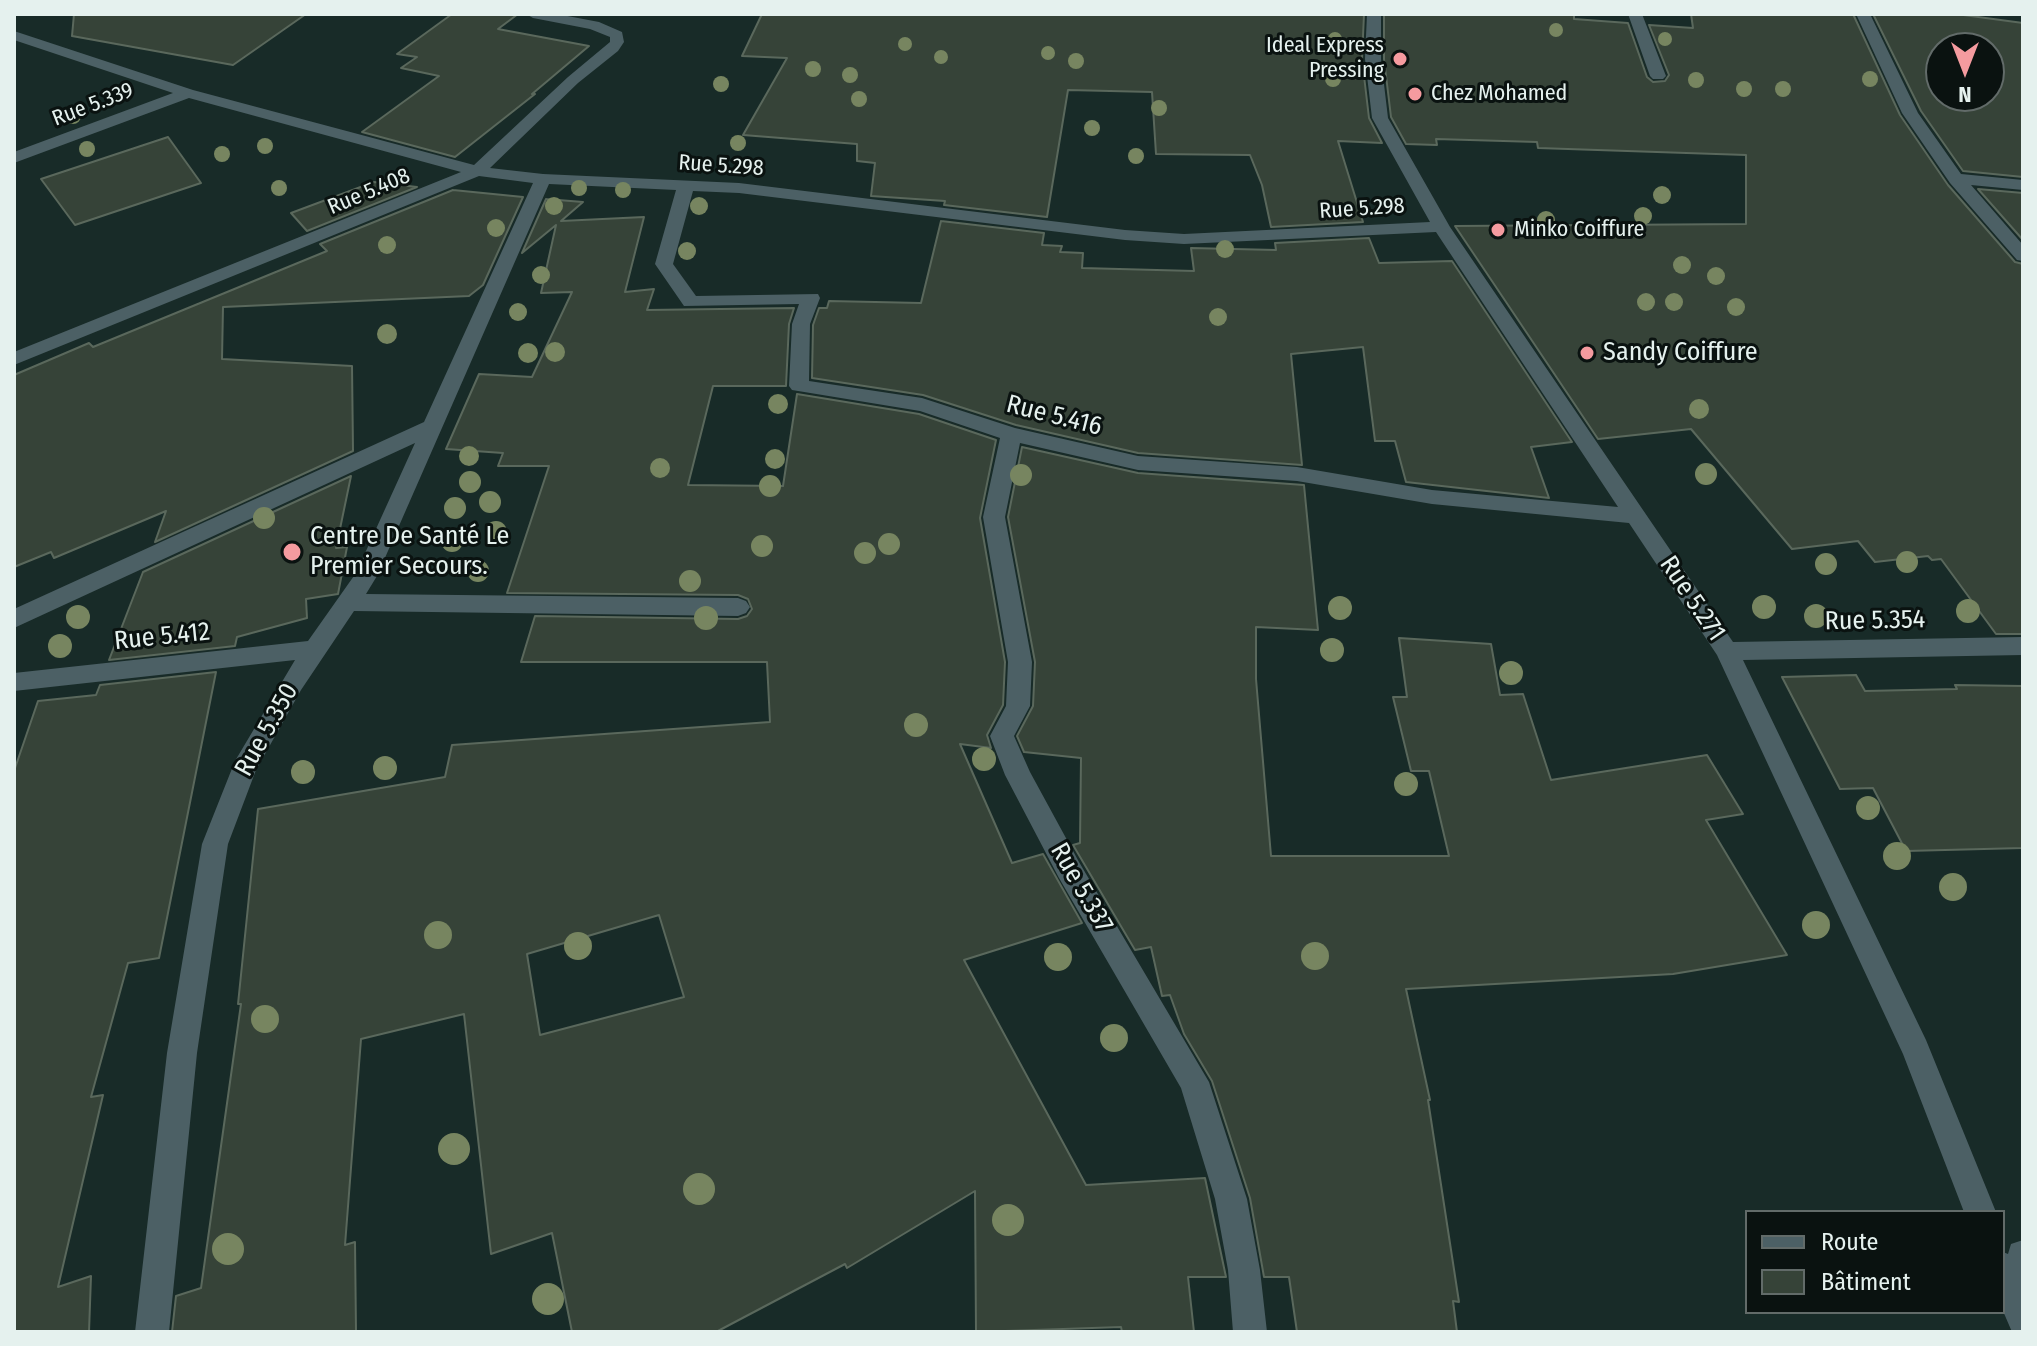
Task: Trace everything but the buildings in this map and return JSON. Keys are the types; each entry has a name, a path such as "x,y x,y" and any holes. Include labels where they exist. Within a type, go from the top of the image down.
{"street":[{"name":"Rue 5.408","path":"14,359 477,171 617,42 617,35 594,25 533,14"},
{"name":"Rue 5.271","path":"1374,14 1373,59 1380,118 1441,227 1727,651 1916,1050 1979,1210"},
{"path":"1635,14 1658,76"},
{"path":"1863,14 1910,113 1956,179 2023,256"},
{"name":"Rue 5.298","path":"14,35 188,93 477,171 543,179 686,185 822,196 1125,235 1184,239 1441,227"},
{"name":"Rue 5.339","path":"14,158 188,93"},
{"name":"Rue 5.350","path":"152,1332 182,1053 215,844 244,768 292,683 366,576 543,179"},
{"path":"1956,179 2023,185"},
{"name":"Rue 5.416","path":"686,185 664,264 691,302 811,298 801,324 799,386 922,405 1011,434 1138,463 1297,474 1432,497 1637,516"},
{"path":"14,619 432,427"},
{"name":"Rue 5.337","path":"1011,434 994,517 1020,662 1018,706 1002,736 1018,775 1069,870 1194,1082 1231,1199 1244,1270 1250,1332"},
{"path":"350,602 738,607"},
{"name":"Rue 5.354","path":"1727,651 2023,646"},
{"name":"Rue 5.412","path":"14,682 316,649"},
{"path":"2013,1294 2023,1256"}],"place":[{"name":"Ideal Express Pressing","path":"1400,59"},
{"name":"Chez Mohamed","path":"1415,94"},
{"name":"Minko Coiffure","path":"1498,230"},
{"name":"Sandy Coiffure","path":"1587,353"},
{"name":"Centre De Santé Le Premier Secours.","path":"292,552"}]}
